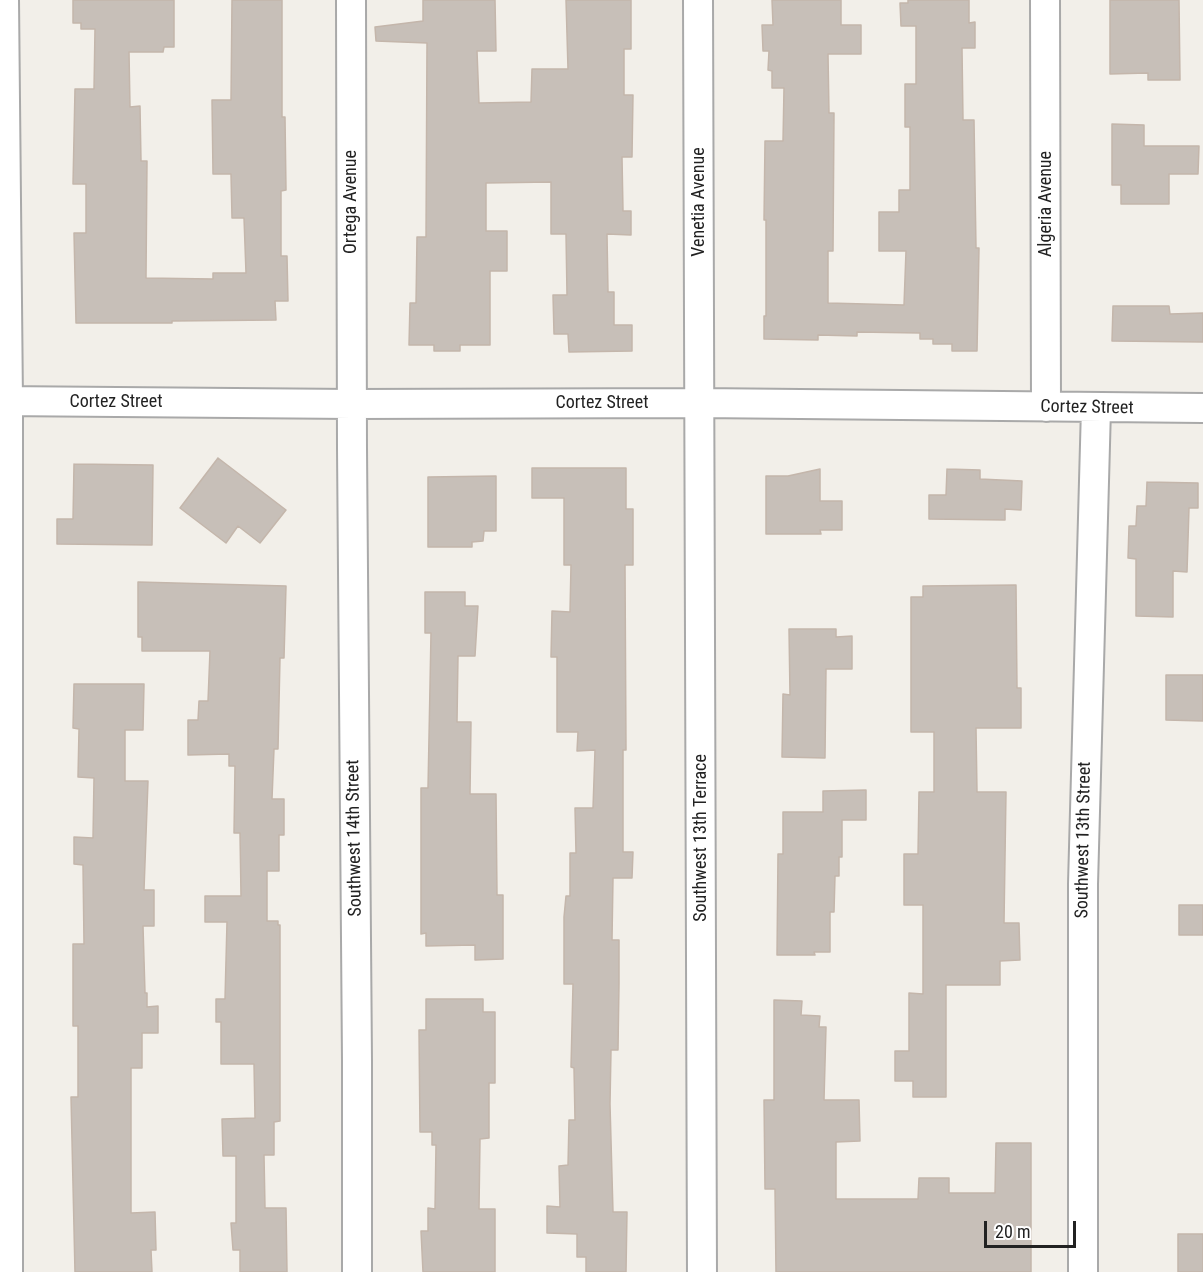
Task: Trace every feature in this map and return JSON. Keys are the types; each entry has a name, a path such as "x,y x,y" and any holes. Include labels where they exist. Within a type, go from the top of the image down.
{"street":[{"path":"4,0 8,1272"},
{"name":"Ortega Avenue","path":"351,0 352,404"},
{"name":"Venetia Avenue","path":"698,0 700,404"},
{"name":"Algeria Avenue","path":"1045,0 1046,407"},
{"name":"Cortez Street","path":"4,401 1203,408"},
{"name":"Southwest 14th Street","path":"352,404 357,1272"},
{"name":"Southwest 13th Terrace","path":"700,404 702,1272"},
{"name":"Southwest 13th Street","path":"1083,1272 1083,884 1096,408"}],"building":[{"path":"73,0 174,0 174,47 164,47 163,52 129,52 130,107 140,106 141,161 147,161 146,278 213,279 213,273 246,273 244,218 232,218 231,174 213,174 212,100 231,100 232,0 282,0 282,117 285,117 286,190 281,191 281,256 287,256 288,301 275,301 276,320 76,323 74,233 86,233 86,184 73,184 75,89 94,89 95,29 81,29 81,23 73,23"},
{"path":"423,0 495,0 496,51 477,51 479,103 531,102 532,69 568,69 566,0 631,0 631,49 624,49 624,95 633,95 632,157 622,157 623,211 631,211 631,235 607,234 608,292 614,292 614,325 632,325 632,351 569,352 568,334 554,334 553,295 567,295 566,234 551,234 551,182 486,183 486,231 507,231 507,271 490,271 490,345 460,345 460,351 434,351 434,345 409,345 410,303 416,303 417,237 426,237 427,43 376,41 375,27 423,21"},
{"path":"772,0 841,0 841,25 861,25 861,54 828,54 829,113 834,113 833,251 828,251 828,303 904,305 906,251 879,251 879,212 899,212 899,190 910,190 910,127 905,127 905,84 916,84 916,26 901,26 900,3 908,3 908,0 969,0 969,23 975,22 975,48 962,48 963,120 974,120 976,248 979,248 977,351 952,351 952,344 933,344 933,339 920,339 920,333 857,332 857,336 818,335 818,340 764,339 764,316 766,316 765,141 783,141 784,88 772,88 772,71 768,70 769,51 763,51 762,25 773,25"},
{"path":"1110,0 1179,0 1180,80 1148,80 1148,73 1110,74"},
{"path":"1112,124 1144,125 1144,146 1199,146 1198,174 1169,174 1169,204 1121,204 1121,185 1112,185"},
{"path":"1113,306 1169,306 1170,314 1203,313 1203,342 1112,341"},
{"path":"218,458 286,510 260,543 238,526 226,543 180,508"},
{"path":"74,464 153,465 152,545 57,544 57,519 73,519"},
{"path":"532,468 626,468 626,509 633,509 633,565 625,565 626,750 623,750 623,852 633,852 632,878 613,878 612,940 619,940 619,984 618,1050 611,1050 610,1104 613,1212 627,1212 626,1272 586,1272 586,1257 577,1257 577,1234 547,1233 547,1206 560,1207 559,1166 568,1165 569,1120 575,1120 574,1068 571,1067 573,984 564,984 564,917 566,896 570,896 570,853 576,853 575,808 593,808 595,750 577,751 578,732 557,732 557,657 551,657 552,611 570,612 571,565 564,565 564,498 532,498"},
{"path":"820,469 820,501 842,501 842,530 820,530 821,534 766,534 766,476 788,476"},
{"path":"947,469 980,470 980,479 1022,481 1021,510 1005,509 1005,520 929,519 929,495 946,495"},
{"path":"496,476 496,531 484,531 483,541 472,542 472,547 428,547 428,477"},
{"path":"1147,482 1198,483 1198,508 1189,508 1187,572 1173,571 1173,617 1136,616 1136,559 1128,558 1129,526 1136,526 1137,506 1146,506"},
{"path":"138,582 286,586 284,658 280,658 278,749 274,749 272,799 284,799 284,835 279,835 279,871 267,871 267,921 278,921 280,925 280,1121 274,1122 274,1155 264,1155 265,1208 286,1208 287,1272 240,1272 240,1250 233,1250 231,1223 236,1223 236,1156 223,1156 222,1119 255,1118 254,1064 221,1064 221,1022 216,1022 216,999 225,999 227,922 205,922 205,896 241,896 240,833 234,833 235,766 229,766 229,754 188,755 188,720 198,720 199,701 208,701 210,651 142,651 142,637 138,637"},
{"path":"1016,585 1017,688 1021,688 1021,728 976,728 977,792 1006,792 1004,923 1019,923 1020,960 1000,961 1000,985 946,985 946,1097 913,1097 913,1081 895,1081 895,1051 909,1051 909,993 923,994 923,905 904,905 904,854 918,854 919,792 934,792 934,732 911,732 911,597 923,597 923,586"},
{"path":"425,592 465,592 465,606 478,606 475,656 458,656 457,722 471,722 470,794 496,794 497,895 503,895 503,959 475,960 475,945 426,946 426,933 421,934 421,788 428,788 431,633 425,633"},
{"path":"789,629 836,629 836,637 852,636 852,669 826,669 825,758 782,757 783,694 790,695"},
{"path":"1166,675 1203,675 1203,721 1166,720"},
{"path":"74,684 144,684 143,730 125,730 125,781 148,781 144,890 154,890 154,926 143,926 145,993 147,993 147,1007 158,1006 158,1033 142,1033 142,1068 131,1068 131,1213 155,1212 156,1250 151,1250 152,1272 75,1272 71,1097 78,1097 78,1026 73,1026 73,944 84,944 83,865 74,864 74,837 93,838 94,778 78,777 79,729 73,728"},
{"path":"866,790 866,820 842,820 842,857 839,857 839,876 835,876 834,912 830,912 830,952 814,952 815,955 777,955 778,854 783,854 783,812 823,812 823,791"},
{"path":"1179,905 1203,905 1203,935 1179,935"},
{"path":"426,999 483,999 483,1012 495,1012 495,1083 489,1083 489,1138 480,1139 479,1209 495,1209 495,1272 423,1272 421,1231 428,1231 428,1208 435,1209 436,1145 432,1145 432,1132 420,1132 419,1030 426,1030"},
{"path":"774,1000 802,1001 801,1015 820,1016 819,1027 826,1027 824,1100 859,1100 860,1141 836,1142 836,1199 918,1199 919,1178 949,1178 949,1193 995,1193 996,1143 1031,1143 1031,1272 776,1272 775,1189 765,1189 764,1100 774,1100"},
{"path":"1178,1234 1203,1234 1203,1272 1178,1272"}]}
